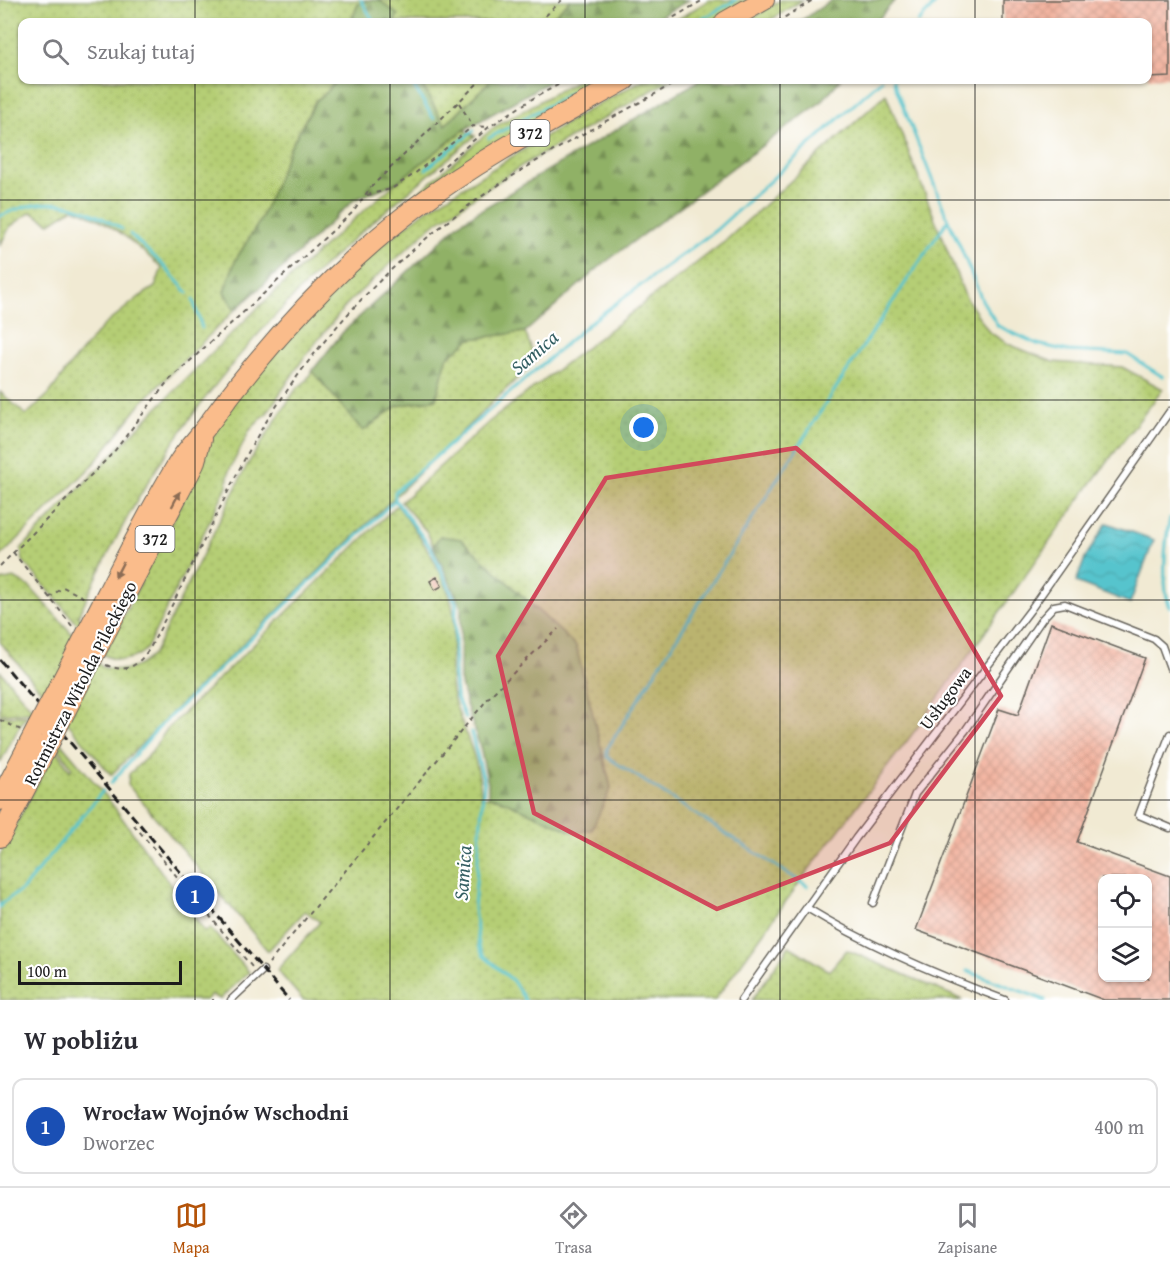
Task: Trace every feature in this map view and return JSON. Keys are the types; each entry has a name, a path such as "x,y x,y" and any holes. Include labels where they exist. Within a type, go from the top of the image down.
{"main road":[{"path":"732,18 764,0"},
{"name":"Rotmistrza Witolda Pileckiego","path":"0,837 88,635 137,534 180,459 204,431 242,379 280,333 315,296 381,235 418,206 491,156 618,84"},
{"name":"Rotmistrza Witolda Pileckiego","path":"0,800 44,734"}],"lane":[{"name":"Usługowa","path":"741,1000 856,838 1031,609 1170,411"},
{"path":"873,903 915,794 965,731 1042,619 1054,606 1065,604 1154,639 1162,646 1170,668"},
{"path":"1170,734 1139,815 1170,828"},
{"path":"807,908 832,923 961,984 1005,1000"},
{"path":"231,1000 263,970"}],"path":[{"path":"543,18 562,0"},
{"path":"673,18 703,0"},
{"path":"784,18 813,0"},
{"path":"0,566 113,453 168,381 353,212 371,187 477,84"},
{"path":"365,196 391,189 413,175 473,126 489,127 560,84"},
{"path":"103,664 122,669 132,668 143,659 251,447 276,407 312,356 382,278 448,221 491,191 541,159 673,84"},
{"path":"459,102 473,126"},
{"path":"13,552 49,598 88,635"},
{"path":"49,598 63,587 85,598"},
{"path":"263,970 491,695 558,628"},
{"path":"0,720 18,728"},
{"path":"134,825 254,970"}],"highlighted area":[{"path":"796,448 916,551 1001,696 890,843 717,909 534,813 498,656 606,478"}],"green space":[{"path":"0,0 369,0 358,4 353,18 18,18 18,84 333,84 315,101 290,148 260,221 236,259 224,292 235,310 144,400 93,465 0,557 0,392 26,415 49,394 102,327 155,287 162,268 111,226 73,208 50,223 31,212 10,227 0,245"},
{"path":"369,0 379,0 398,15 396,18 353,18 358,4"},
{"path":"379,0 570,0 552,18 396,18 397,15"},
{"path":"570,0 689,0 657,18 552,18"},
{"path":"709,0 752,0 719,18 680,18"},
{"path":"781,0 803,0 774,18 752,18"},
{"path":"832,0 895,0 879,18 805,18"},
{"path":"333,84 421,84 445,125 487,84 545,84 464,130 397,182 354,200 235,310 224,292 236,259 260,221 290,148 316,101"},
{"path":"421,84 487,84 445,125"},
{"path":"570,84 605,84 388,219 494,127"},
{"path":"636,84 663,84 523,165 433,225 349,302 305,356 267,413 250,430 229,471 227,486 147,648 137,656 121,660 104,655 23,561 21,549 250,315 346,226 396,183 464,130 475,136 360,233 316,274 254,339 197,409 137,500 78,616 106,650 199,469 211,438 236,395 280,343 361,261 428,209 591,108"},
{"path":"693,84 837,84 821,102 603,264 525,332 470,339 447,358 436,399 397,406 363,431 312,371 343,332 462,221"},
{"path":"886,94 965,296 989,332 1008,344 1053,362 1122,367 1163,389 1092,482 917,728 807,872 715,1000 303,1000 277,970 320,922 305,911 268,951 128,785 129,774 150,754 167,729 397,505 434,561 448,592 454,623 452,692 474,755 481,797 497,798 576,833 611,788 602,748 440,536 433,546 427,532 401,502 490,421 724,242"},
{"path":"525,332 536,360 182,703 111,775 0,642 0,581 14,578 30,587 102,667 124,670 137,666 154,653 247,465 296,389 306,381 312,371 363,431 397,406 436,399 447,358 470,339"},
{"path":"440,536 461,539 576,646 611,788 592,829 576,833 497,798 488,797 488,783 480,747 460,679 461,607 433,546"},
{"path":"0,671 106,796 205,932 210,928 249,972 220,999 211,995 206,1000 0,1000 0,855 56,748 70,771 72,768 57,745 29,712 0,714"},
{"path":"0,716 27,716 0,763"},
{"path":"789,946 829,971 847,950 963,1000 752,1000"}],"water":[{"path":"1107,523 1154,540 1130,603 1076,582 1086,556"}],"building":[{"path":"1003,0 1170,0 1170,77 1152,78 1152,18 1003,18"},
{"path":"437,577 442,586 435,590 430,581"},
{"path":"1051,623 1145,658 1077,842 1170,876 1170,1000 1104,1000 916,930 999,709 1018,715"}],"waterway":[{"path":"361,0 372,18"},
{"path":"704,18 736,0"},
{"name":"Samica","path":"922,18 939,0"},
{"path":"412,84 434,119"},
{"path":"489,138 587,84"},
{"name":"Samica","path":"465,718 456,696 454,676 456,603 431,548 395,500 395,492 592,321 716,230 877,84"},
{"path":"895,84 982,300 998,326 1037,344 1068,351 1127,354 1163,377"},
{"path":"426,169 474,130"},
{"path":"0,216 33,205 63,204 92,213 122,229"},
{"path":"807,886 607,757 607,749 817,417 948,220"},
{"path":"130,234 188,293"},
{"path":"193,300 202,328"},
{"path":"111,783 159,727 395,500"},
{"path":"1170,518 1165,550 1166,587 1170,607"},
{"name":"Samica","path":"471,732 484,782 474,908 479,947 483,955 513,981 525,1000"},
{"path":"0,907 2,903 22,890 103,791"},
{"path":"967,971 1045,1000"}],"railway":[{"path":"0,660 289,1000"}],"place":[{"name":"Wrocław Wojnów Wschodni","path":"195,895"}]}
